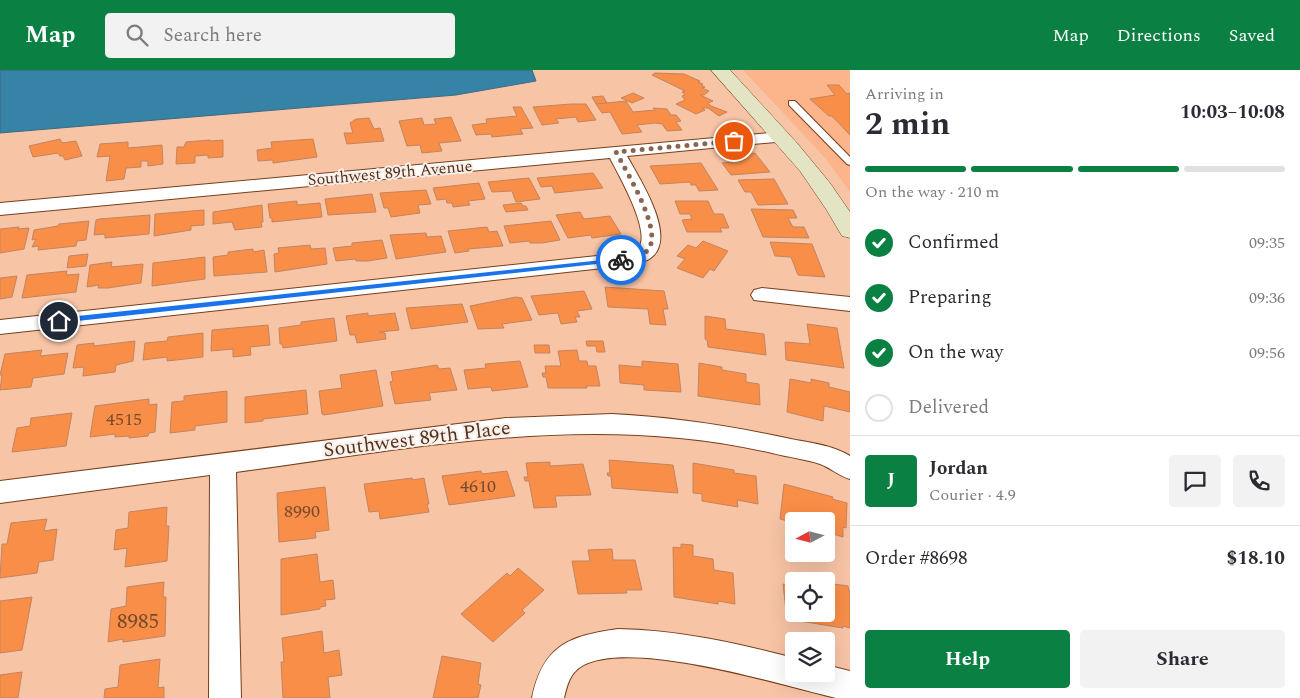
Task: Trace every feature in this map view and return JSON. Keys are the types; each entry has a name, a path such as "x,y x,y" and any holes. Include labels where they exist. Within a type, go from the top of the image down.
{"street":[{"path":"720,70 813,176 850,229"},
{"name":"Southwest 89th Avenue","path":"0,209 780,137"},
{"path":"0,327 612,261 638,256 650,248 652,240 647,218 635,188 616,152"},
{"path":"762,295 850,304"},
{"name":"Southwest 89th Place","path":"0,492 506,427 577,422 614,422 691,428 747,437 844,461"},
{"path":"223,464 225,698"},
{"path":"548,698 552,679 560,666 570,656 589,648 608,644 690,650 735,658 785,671"},
{"path":"833,682 850,686"}],"lane":[{"path":"792,103 850,162"}],"shaded area":[{"path":"743,70 850,70 850,192 826,159"}],"water":[{"path":"0,70 532,70 536,81 456,95 0,133"}],"building":[{"path":"655,73 684,74 700,81 698,82 705,87 702,88 709,91 704,95 700,95 713,101 708,103 711,106 727,112 719,116 708,108 702,108 705,110 696,114 676,104 685,100 682,96 685,95 682,92 685,91 652,75"},
{"path":"827,85 839,85 847,94 850,93 850,135 832,116 829,116 810,99 835,95"},
{"path":"633,93 644,98 632,103 621,98"},
{"path":"603,96 607,103 596,104 592,97"},
{"path":"626,101 633,112 655,110 653,108 667,109 671,115 676,115 681,121 676,122 682,130 667,131 662,124 655,123 637,125 642,132 622,134 610,112 602,113 596,104"},
{"path":"586,104 596,120 578,122 576,117 556,119 559,123 542,125 533,107"},
{"path":"513,107 521,107 533,128 520,129 523,134 492,137 491,134 476,135 472,125 487,123 486,119 517,116"},
{"path":"451,117 461,141 439,143 442,151 422,153 420,145 407,146 399,121 422,118 424,125 436,124 434,119"},
{"path":"369,118 374,129 380,128 384,141 347,144 344,133 353,133 350,123 356,119"},
{"path":"60,139 62,143 76,141 82,156 65,160 58,153 33,157 29,146"},
{"path":"313,139 317,157 273,163 273,160 258,161 257,150 272,148 271,142"},
{"path":"223,140 223,157 208,158 208,155 195,156 195,163 176,164 177,147 184,147 186,142"},
{"path":"128,142 128,148 162,145 163,164 148,166 148,161 141,161 141,167 126,168 124,179 106,181 110,156 97,157 100,144"},
{"path":"755,153 770,172 731,175 722,163 740,161 742,160 738,155"},
{"path":"701,163 718,190 699,191 696,185 691,185 690,182 660,184 650,166"},
{"path":"593,173 603,188 555,193 552,186 541,187 537,178"},
{"path":"529,178 540,199 516,202 512,191 492,192 488,182"},
{"path":"774,179 788,204 758,205 751,192 745,192 738,180"},
{"path":"479,183 485,199 468,201 470,205 453,207 452,203 447,203 446,199 437,200 433,188"},
{"path":"426,190 431,204 418,205 420,213 391,217 388,208 384,208 380,193"},
{"path":"372,194 376,212 328,215 325,199"},
{"path":"297,201 297,205 320,203 322,217 272,222 268,204"},
{"path":"675,201 708,201 714,214 723,214 729,228 720,228 722,232 687,232 682,220 692,219 690,214 680,214"},
{"path":"521,203 528,210 506,212 503,205"},
{"path":"262,205 262,227 235,230 232,222 213,224 213,212"},
{"path":"751,209 793,210 797,218 788,218 793,227 804,227 809,238 763,237"},
{"path":"204,210 204,225 191,226 191,230 154,236 155,214"},
{"path":"580,212 584,219 610,216 621,234 592,238 591,235 568,238 556,215"},
{"path":"150,215 149,234 105,238 105,234 94,235 96,220"},
{"path":"89,221 86,240 77,241 76,246 38,250 39,246 32,247 36,239 32,240 34,230 58,226 59,224"},
{"path":"551,221 560,240 542,243 530,243 529,241 510,243 504,226"},
{"path":"19,227 18,229 29,228 24,249 0,253 0,229"},
{"path":"487,227 489,232 497,231 503,246 468,249 469,251 455,253 448,231"},
{"path":"426,233 427,237 441,236 446,252 396,259 390,235"},
{"path":"382,240 387,258 368,261 356,261 356,259 336,261 333,248 352,246 352,243"},
{"path":"703,241 728,251 714,271 710,269 703,278 677,268 685,259 677,256 688,245 696,248"},
{"path":"770,242 812,244 825,277 798,275 791,257 775,256"},
{"path":"310,245 311,249 325,248 327,264 275,272 274,254 279,253 278,248"},
{"path":"253,249 253,252 264,250 267,272 214,276 213,257 228,255 228,252"},
{"path":"88,254 86,266 67,268 69,256"},
{"path":"205,257 205,279 152,286 153,263"},
{"path":"112,262 111,267 143,264 141,283 108,288 98,288 99,285 87,287 90,265"},
{"path":"67,271 66,275 79,274 76,292 22,298 27,275"},
{"path":"17,276 12,297 0,299 0,278"},
{"path":"605,287 664,291 668,309 663,309 666,325 650,324 648,309 608,307"},
{"path":"584,291 592,309 577,311 580,317 575,317 577,322 561,324 558,313 539,315 531,296"},
{"path":"516,297 522,298 532,320 502,324 504,328 478,329 470,306"},
{"path":"462,304 468,322 411,329 406,308"},
{"path":"368,313 368,316 395,313 399,330 379,332 385,333 386,339 357,343 355,335 350,335 346,316"},
{"path":"705,316 725,319 726,329 764,334 766,355 708,347 707,340 705,339"},
{"path":"334,318 337,341 283,348 282,344 280,344 279,328 301,325 301,322"},
{"path":"807,324 837,328 844,368 786,360 785,342 810,344"},
{"path":"268,325 270,345 250,347 251,355 233,357 233,349 211,351 212,330"},
{"path":"203,333 203,357 167,361 167,357 143,360 145,343 167,341 168,337"},
{"path":"135,341 133,361 116,365 115,372 83,376 84,367 73,368 77,345 94,343 94,346"},
{"path":"586,341 603,341 605,352 597,352 596,346 587,346"},
{"path":"534,345 549,345 550,353 535,353"},
{"path":"42,350 40,356 68,353 64,374 33,378 31,387 0,390 2,375 0,375 5,354"},
{"path":"577,350 579,361 587,361 588,366 596,366 600,386 548,388 546,377 543,377 542,373 546,373 545,366 561,366 558,351"},
{"path":"520,361 528,387 492,391 491,387 468,389 464,370 486,368 485,364"},
{"path":"642,361 678,364 681,392 644,390 644,385 620,383 619,365 642,367"},
{"path":"699,363 722,367 722,370 746,374 746,382 759,384 760,405 698,396"},
{"path":"437,365 439,369 450,368 457,390 429,393 431,400 395,404 390,382 393,381 391,372"},
{"path":"376,370 383,406 322,414 319,391 342,388 340,375"},
{"path":"790,379 811,383 811,379 829,383 829,387 850,392 850,412 824,406 823,421 787,412"},
{"path":"306,390 308,414 245,423 245,397"},
{"path":"227,391 227,422 195,426 195,430 170,433 172,402 184,401 184,396"},
{"path":"149,399 149,405 157,404 155,432 149,433 148,436 129,438 129,436 115,437 115,434 90,437 95,406"},
{"path":"72,413 66,446 12,452 17,428 30,426 31,418"},
{"path":"609,460 673,465 678,493 612,488 611,476 608,476 607,473 610,473"},
{"path":"550,462 550,466 583,464 591,495 555,496 557,507 534,508 529,481 525,481 524,477 528,477 526,463"},
{"path":"693,463 734,470 734,473 756,476 758,504 737,500 738,507 702,501 702,494 693,493"},
{"path":"481,471 482,474 507,471 515,496 449,505 442,476"},
{"path":"412,478 413,480 424,478 429,512 380,519 379,511 369,512 364,484"},
{"path":"784,484 833,497 832,499 847,503 846,528 843,527 843,537 835,535 835,512 785,512 785,520 780,519"},
{"path":"325,487 329,530 315,532 316,538 279,542 277,493"},
{"path":"167,507 166,526 169,526 167,561 125,567 127,548 114,550 116,530 128,528 129,512"},
{"path":"47,519 44,531 57,529 53,560 39,562 37,573 0,578 2,544 7,544 11,523"},
{"path":"681,544 693,545 693,556 713,559 714,570 733,573 735,604 718,601 718,604 674,597 673,547 681,548"},
{"path":"612,549 613,560 635,560 642,590 626,590 627,593 578,594 572,561 590,561 588,550"},
{"path":"317,554 320,582 333,580 335,599 325,600 326,606 320,607 320,609 281,615 281,559"},
{"path":"518,568 544,590 522,610 525,613 493,642 461,614 507,573 510,576"},
{"path":"164,582 163,597 166,597 165,636 123,642 123,639 108,642 111,609 126,606 127,587"},
{"path":"783,584 785,584 785,602"},
{"path":"835,584 848,586 850,594 850,628 843,626 843,628 806,622 835,622"},
{"path":"32,597 22,650 0,653 0,601"},
{"path":"322,631 324,653 339,650 342,675 328,677 330,698 283,698 281,662 284,662 282,638"},
{"path":"442,656 481,663 478,684 481,685 478,698 433,698"},
{"path":"160,659 158,688 164,687 164,698 104,698 105,689 118,687 120,665"},
{"path":"22,672 18,698 0,698 0,675"}],"way so far":[{"path":"621,260 638,256 645,252 650,248 652,240 651,230 641,202 616,152 734,141"}],"route":[{"path":"59,321 621,260"}]}
